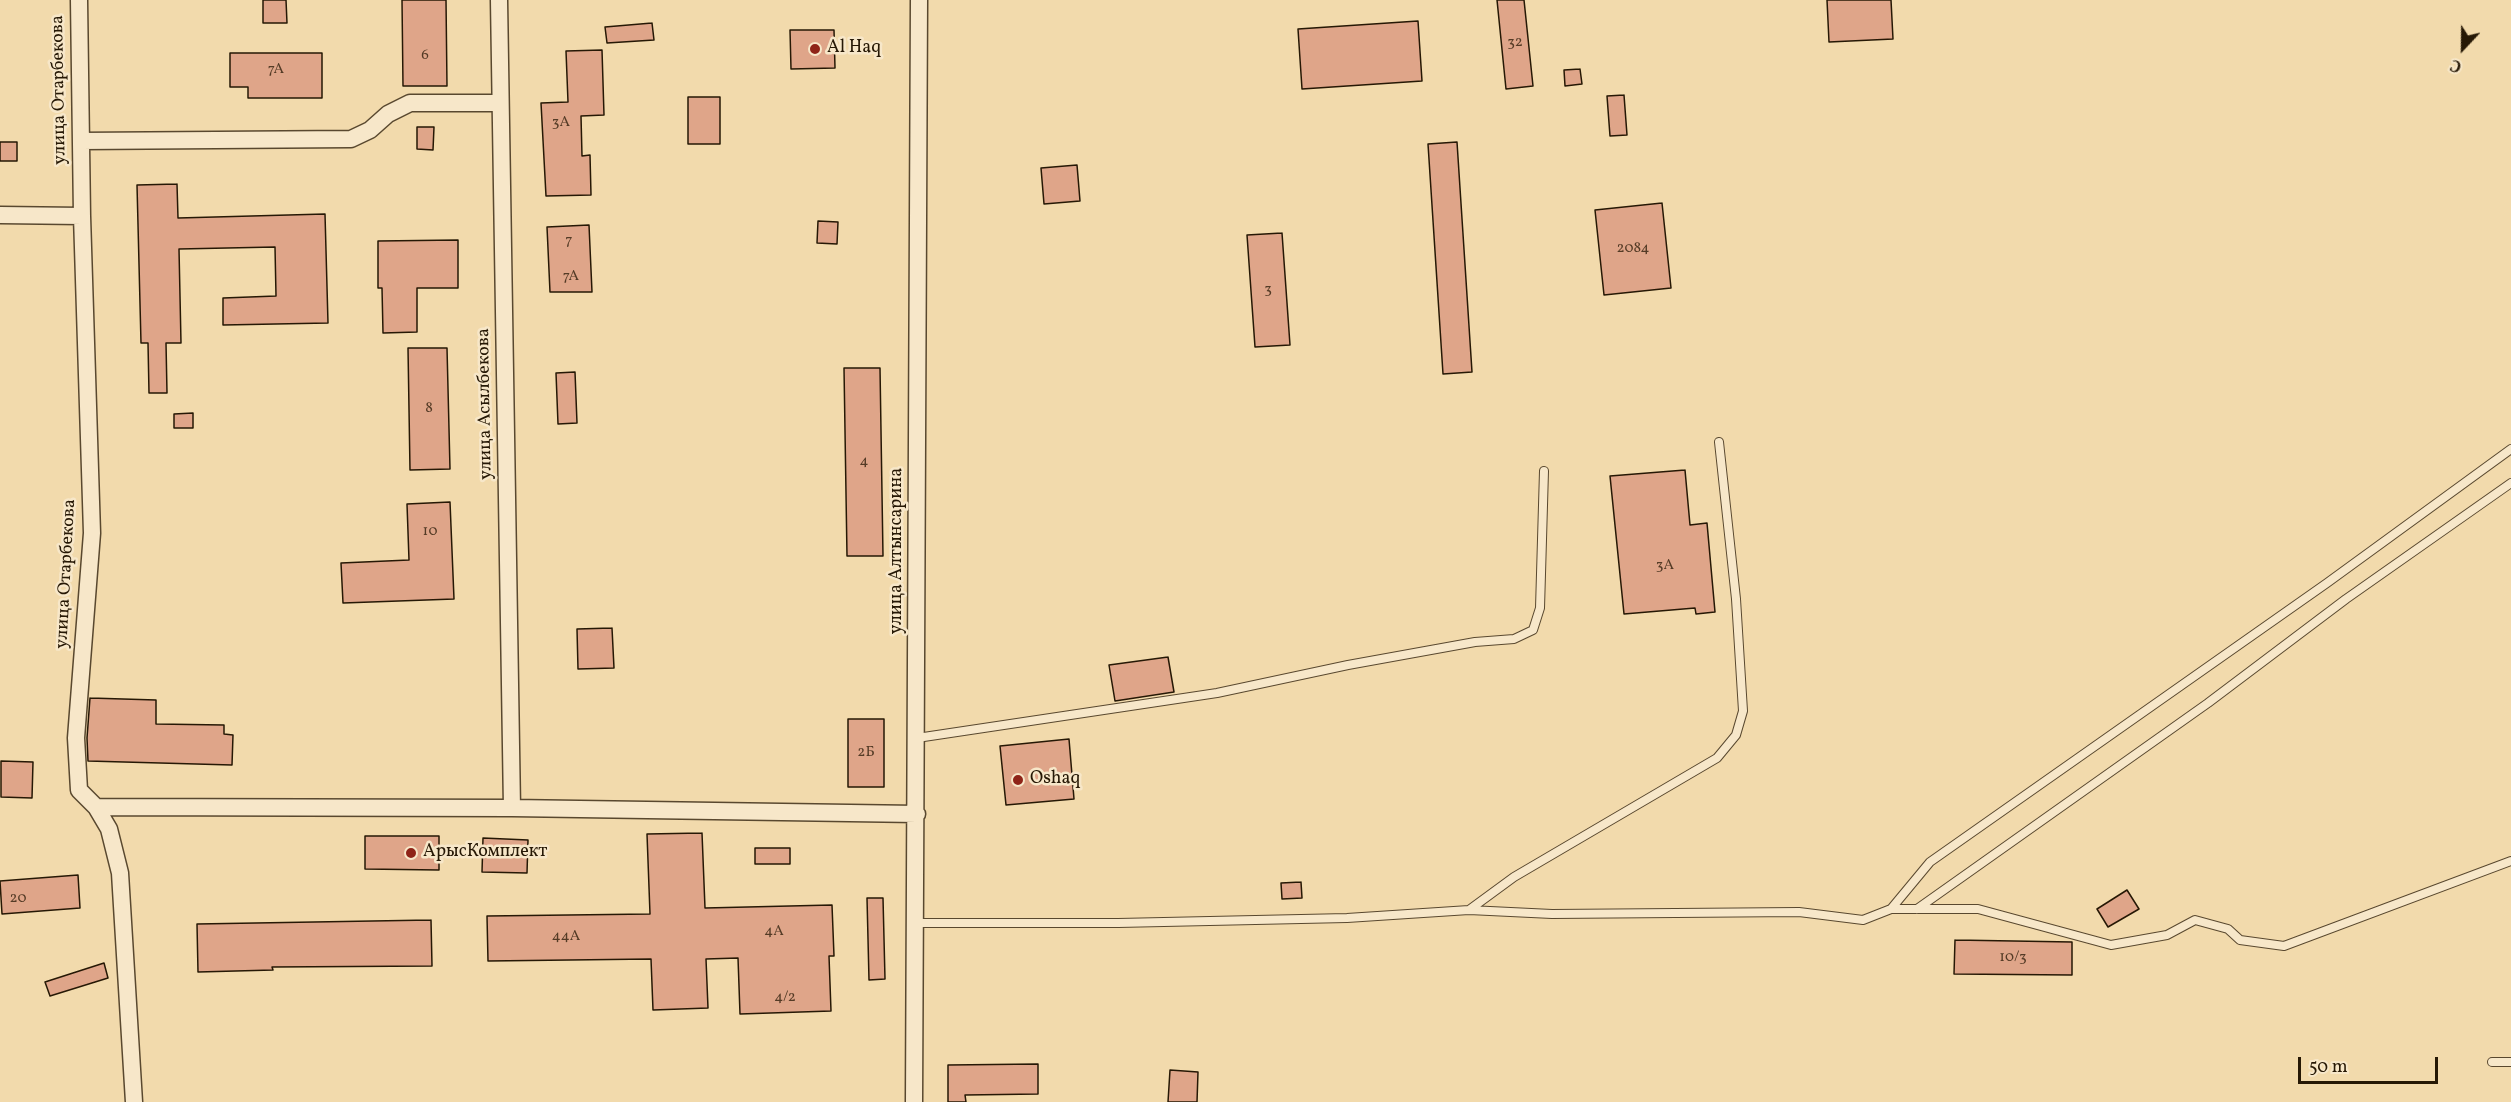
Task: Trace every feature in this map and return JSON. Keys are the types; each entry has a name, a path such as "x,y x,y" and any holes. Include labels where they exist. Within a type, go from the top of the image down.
{"street":[{"name":"улица Отарбекова","path":"79,0 82,216 92,532 76,738 80,790 96,807 109,829 120,873 134,1102"},
{"name":"улица Асылбекова","path":"499,0 512,808"},
{"name":"улица Алтынсарина","path":"914,1102 919,0"},
{"path":"81,141 351,139 370,130 388,114 410,103 500,103"},
{"path":"0,215 82,216"},
{"path":"96,807 512,808 917,814"}],"lane":[{"path":"1469,910 1514,877 1717,758 1736,735 1743,711 1736,599 1719,442"},
{"path":"1891,909 1930,862 2327,583 2511,449"},
{"path":"917,738 1217,693 1382,658 1475,642 1514,639 1533,630 1540,608 1544,471"},
{"path":"1916,909 2208,703 2346,599 2511,483"},
{"path":"915,923 1118,923 1355,918 1469,910 1552,914 1799,912 1863,920 1891,909 1978,909 2111,945 2168,934 2195,920 2228,929 2240,940 2283,946 2511,861"},
{"path":"2492,1062 2511,1062"}],"building":[{"path":"263,0 286,0 287,23 263,23"},
{"path":"402,0 446,0 447,86 403,86"},
{"path":"1497,0 1524,0 1533,86 1506,89"},
{"path":"1827,0 1891,0 1893,39 1829,42"},
{"path":"1418,21 1422,81 1302,89 1298,29"},
{"path":"652,23 654,40 607,43 605,27"},
{"path":"790,30 834,30 835,68 791,69"},
{"path":"602,50 604,115 581,116 582,156 590,155 591,195 546,196 541,103 568,102 566,51"},
{"path":"230,53 322,53 322,98 248,98 248,87 230,87"},
{"path":"1580,69 1582,84 1565,86 1564,70"},
{"path":"1624,95 1627,135 1610,136 1607,96"},
{"path":"688,97 720,97 720,144 688,144"},
{"path":"417,127 434,127 433,150 417,149"},
{"path":"0,142 17,142 17,161 0,161"},
{"path":"1457,142 1472,372 1443,374 1428,144"},
{"path":"1077,165 1080,201 1044,204 1041,168"},
{"path":"177,184 178,218 325,214 328,323 223,325 223,298 276,296 275,247 179,249 181,343 166,343 167,393 149,393 148,343 141,343 137,185"},
{"path":"1662,203 1671,288 1604,295 1595,210"},
{"path":"818,221 838,222 837,244 817,243"},
{"path":"589,225 592,292 550,292 547,227"},
{"path":"1282,233 1290,345 1255,347 1247,235"},
{"path":"458,240 458,288 417,288 417,332 383,333 382,288 378,288 378,241"},
{"path":"408,348 447,348 450,469 410,470"},
{"path":"844,368 880,368 883,556 847,556"},
{"path":"575,372 577,423 558,424 556,373"},
{"path":"193,413 193,428 174,428 174,414"},
{"path":"1685,470 1690,525 1707,523 1715,612 1696,614 1695,608 1624,614 1610,476"},
{"path":"450,502 454,599 343,603 341,563 409,560 407,504"},
{"path":"612,628 614,668 578,669 577,629"},
{"path":"1168,657 1174,692 1115,701 1109,665"},
{"path":"90,698 156,700 156,724 224,725 224,734 233,735 232,765 88,761"},
{"path":"848,719 884,719 884,787 848,787"},
{"path":"1069,739 1074,799 1006,805 1000,746"},
{"path":"1,761 33,762 32,798 1,797"},
{"path":"702,833 705,908 832,905 834,956 829,956 831,1011 740,1014 738,958 706,959 708,1008 653,1010 651,959 488,961 487,916 650,914 647,834"},
{"path":"365,836 439,836 439,870 365,869"},
{"path":"483,838 528,840 527,873 482,872"},
{"path":"755,848 790,848 790,864 755,864"},
{"path":"78,875 80,908 2,914 0,881"},
{"path":"1301,882 1302,898 1282,899 1281,883"},
{"path":"2127,890 2139,909 2108,927 2097,909"},
{"path":"867,898 883,898 885,979 869,980"},
{"path":"431,920 432,966 272,967 273,970 198,972 197,924"},
{"path":"1955,940 2072,942 2072,975 1954,974"},
{"path":"104,963 108,978 50,996 45,982"},
{"path":"1038,1064 1038,1094 965,1095 966,1102 948,1102 948,1065"},
{"path":"1170,1070 1198,1072 1197,1102 1168,1102"}],"place":[{"name":"Al Haq","path":"815,49"},
{"name":"Oshaq","path":"1018,780"},
{"name":"АрысКомплект","path":"411,853"}]}
